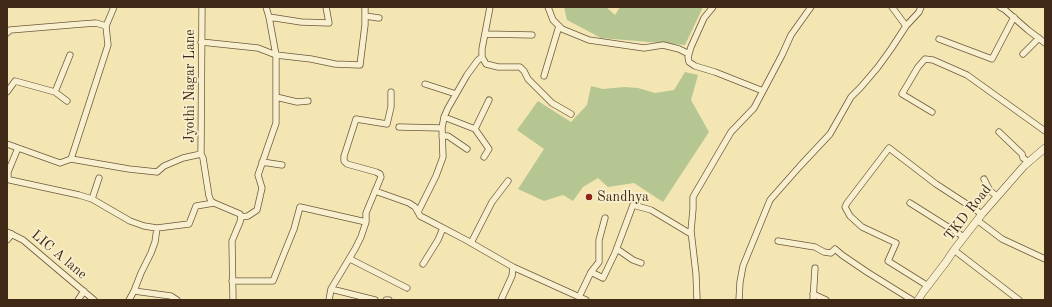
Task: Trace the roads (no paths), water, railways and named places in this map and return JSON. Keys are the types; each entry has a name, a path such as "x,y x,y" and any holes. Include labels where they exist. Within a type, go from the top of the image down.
{"street":[{"path":"71,159 108,45 106,26 114,7"},
{"name":"Jyothi Nagar Lane","path":"7,144 60,163 71,159 129,169 158,172 164,166 183,158 201,154 202,7"},
{"path":"241,217 248,216 257,210 262,188 258,175 276,123 276,55 266,7"},
{"path":"269,17 301,22 328,23 326,7"},
{"path":"201,42 258,48 276,55 311,59 335,64 360,65 365,25 365,7"},
{"path":"490,7 482,49 482,57 486,64 498,67 520,67 528,79 552,103 572,114"},
{"path":"548,7 553,20 562,29 588,40 644,48 663,45 679,49 689,54"},
{"path":"713,7 704,18 691,47 688,57 689,62 695,66 715,72 763,91"},
{"path":"697,300 696,274 691,234 693,197 731,132 754,108 791,35 811,7"},
{"path":"892,7 906,26"},
{"path":"739,300 743,266 770,200 830,134 851,97 878,67 906,26 918,12 920,7"},
{"path":"1003,8 1045,43"},
{"path":"365,16 379,18"},
{"path":"939,39 992,59 1014,17"},
{"path":"7,33 10,30 96,23 106,26"},
{"path":"544,76 559,26"},
{"path":"485,34 532,35"},
{"path":"1023,54 1039,38"},
{"path":"55,92 70,55"},
{"path":"418,212 436,176 443,157 442,128 444,117 474,65 482,57"},
{"path":"932,112 902,94 918,67 925,59 933,60 967,75 1045,131"},
{"path":"7,92 15,81 55,92 66,102"},
{"path":"424,84 456,94"},
{"path":"329,300 331,289 362,237 366,222 366,213 381,177 380,174 347,164 344,161 344,156 356,119 387,124 391,107 391,92"},
{"path":"276,97 297,102 308,100"},
{"path":"475,129 489,100"},
{"path":"444,117 475,129 489,149 484,157"},
{"path":"400,127 442,128"},
{"path":"999,132 1022,154 1023,158 1028,162"},
{"path":"442,136 448,136 467,149"},
{"path":"18,148 8,172 8,179 92,199 130,221 144,226 156,228 189,224 196,206 214,203"},
{"path":"928,286 888,261 896,243 862,227 850,216 845,207 847,203 889,148 936,184 982,214"},
{"name":"TKD Road","path":"918,300 954,250 997,196 1028,162 1045,148"},
{"path":"201,154 211,201 240,214 241,217"},
{"path":"262,162 282,166"},
{"path":"92,199 98,178"},
{"path":"984,179 990,191 997,196"},
{"path":"470,242 492,202 508,181"},
{"path":"375,191 408,203 415,207 420,216 470,242 513,267 586,300"},
{"path":"910,203 964,237"},
{"path":"591,272 604,278 617,249 633,205 651,210 691,234"},
{"path":"232,281 273,281 294,229 300,207 366,222"},
{"path":"232,300 232,241 241,217"},
{"path":"579,297 591,272 599,262 600,240 605,218"},
{"path":"977,220 1002,240 1045,259"},
{"path":"129,300 151,253 155,242 156,228"},
{"path":"423,264 438,240 443,228"},
{"path":"7,240 9,233"},
{"name":"LIC A lane","path":"9,233 23,240 94,300"},
{"path":"778,241 815,247 824,252 830,253 835,249 867,272 912,300"},
{"path":"617,249 633,260 641,263"},
{"path":"954,250 1019,300"},
{"path":"350,259 407,288"},
{"path":"503,299 512,276 513,267"},
{"path":"815,268 813,297 826,300"},
{"path":"331,289 376,300"},
{"path":"78,300 84,291"},
{"path":"134,291 171,296 177,300"}],"place":[{"name":"Sandhya","path":"589,197"}]}
